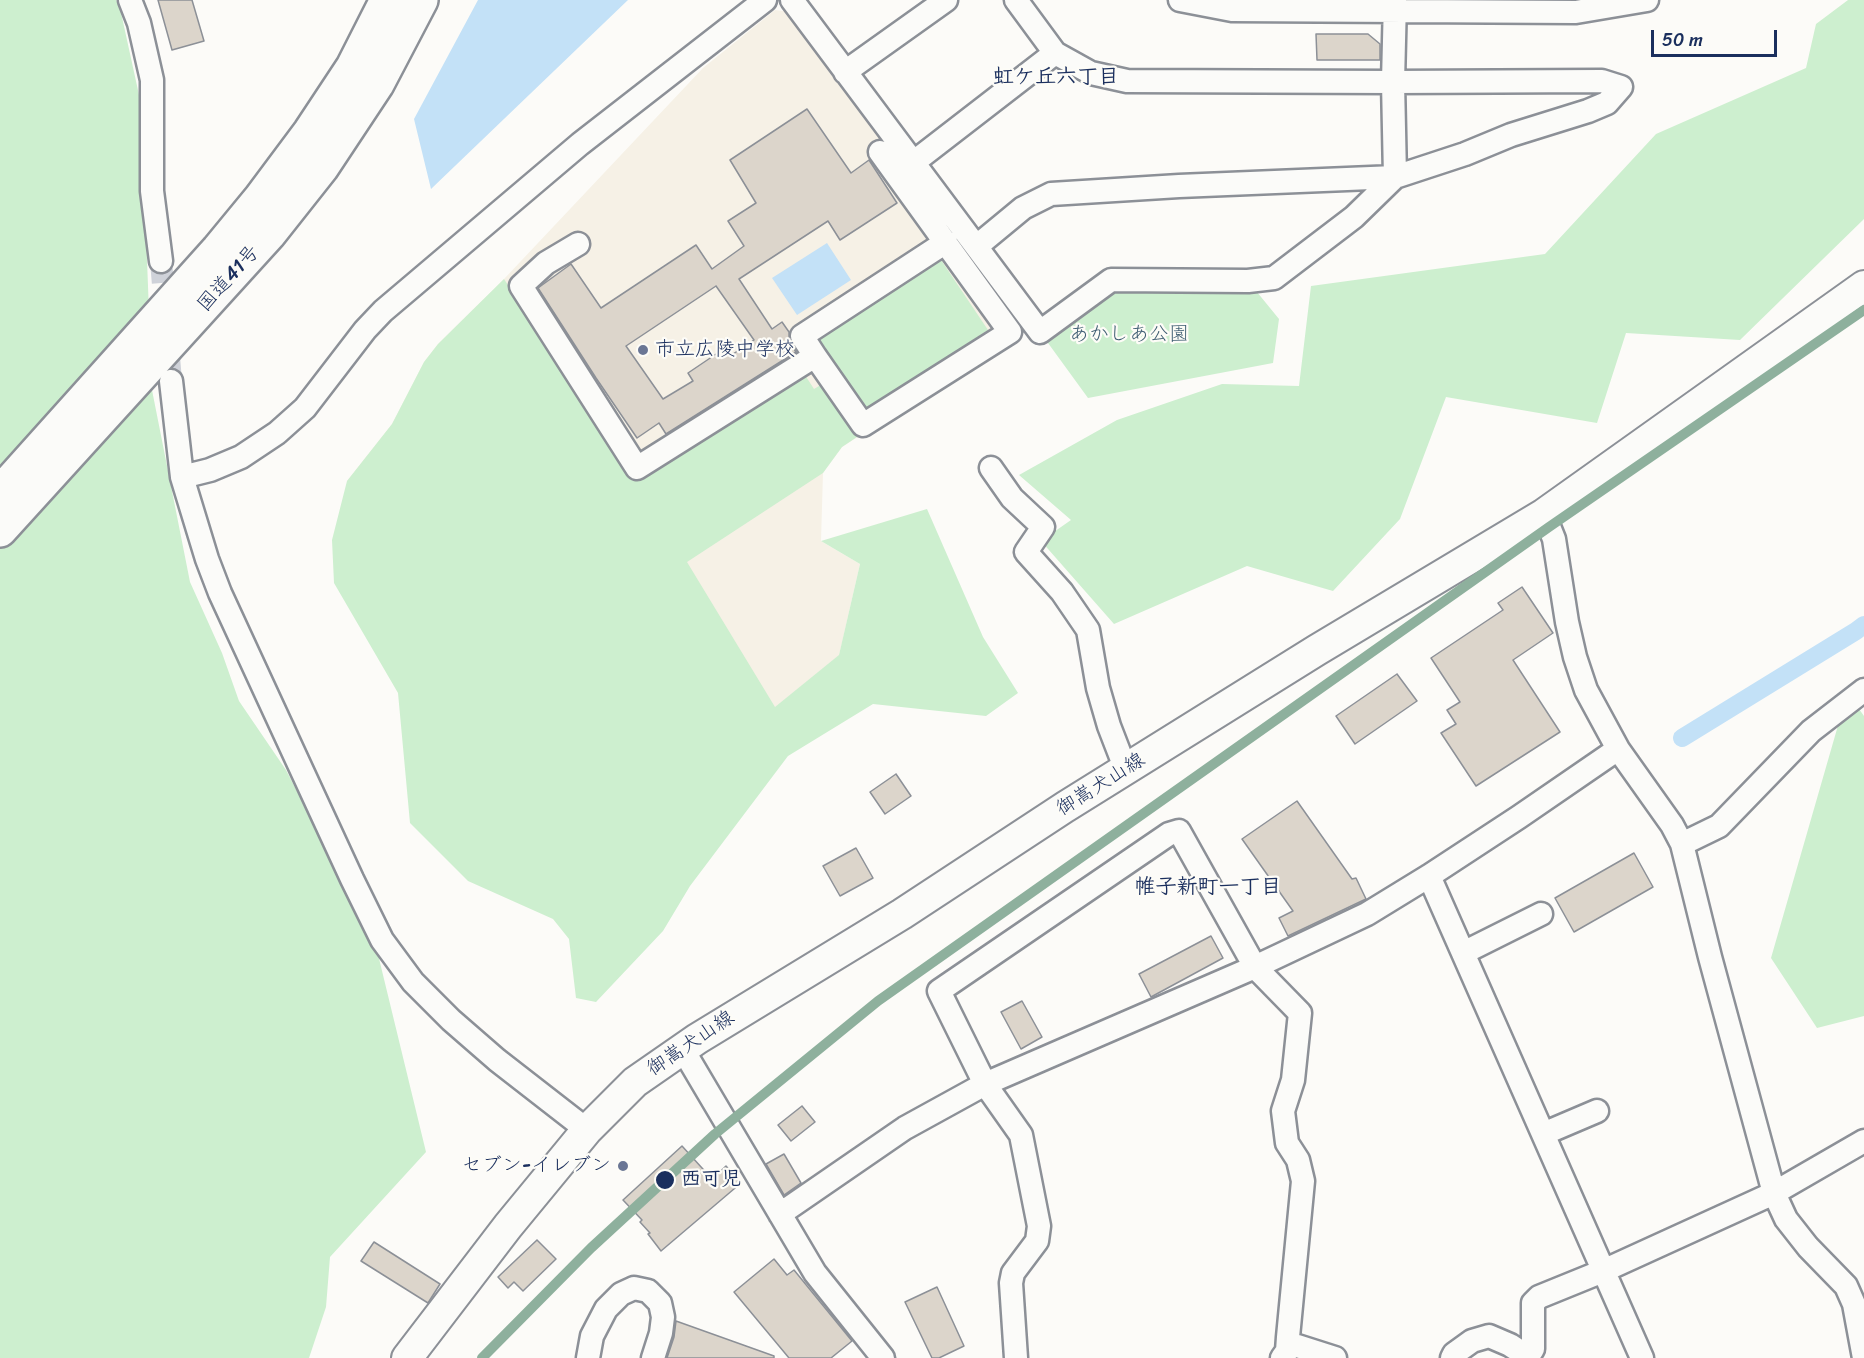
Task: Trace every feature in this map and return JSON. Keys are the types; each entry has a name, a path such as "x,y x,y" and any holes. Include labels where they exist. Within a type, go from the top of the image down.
{"highway":[{"name":"国道41号","path":"0,493 218,250 260,199 310,132 353,67 387,0"},
{"name":"国道41号","path":"0,530 269,234 322,168 377,84 421,0"}],"main road":[{"name":"御嵩犬山線","path":"407,1358 508,1226 587,1130 635,1082 682,1048 757,1000 902,914 1065,807 1317,650 1544,514 1864,286"}],"street":[{"path":"129,0 138,23 152,80 152,191 161,261"},
{"path":"182,477 210,470 241,457 277,433 305,408 382,311 571,152 765,0"},
{"path":"792,0 1040,332 1111,280 1248,281 1274,278 1354,217 1395,177 1393,82 1395,5"},
{"path":"846,72 946,0"},
{"path":"977,246 1023,208 1051,194 1395,177 1465,154 1511,135 1588,111 1607,103 1621,87 1602,81 1127,81 1091,73 1055,53 1016,0"},
{"path":"1180,0 1232,10 1395,5 1576,12 1647,0"},
{"path":"914,162 1055,53"},
{"path":"880,152 946,242 1010,332 938,381 863,425 802,336 946,242"},
{"path":"578,244 546,262 521,286 637,468 815,356"},
{"path":"171,381 182,477 198,532 220,592 382,940 413,982 451,1020 497,1060 587,1130"},
{"path":"991,468 1012,498 1043,527 1026,552 1062,592 1088,630 1098,688 1108,726 1126,770"},
{"path":"1544,514 1554,539 1567,622 1586,690 1618,749 1672,825 1682,844 1774,1193 1786,1219 1808,1247 1846,1286 1854,1304 1864,1358"},
{"path":"1682,844 1719,826 1811,731 1864,690"},
{"path":"780,1214 905,1128 986,1084 1255,967 1357,919 1429,876 1618,749"},
{"path":"1016,1358 1011,1283 1014,1273 1037,1241 1039,1226 1021,1135 986,1084 939,991 1169,834 1179,831 1255,967 1300,1013 1293,1080 1283,1112 1287,1143 1298,1160 1303,1181 1285,1351 1335,1358"},
{"path":"1429,876 1642,1358"},
{"path":"1463,953 1541,914"},
{"path":"682,1048 815,1273 883,1358"},
{"path":"1543,1134 1597,1111"},
{"path":"1452,1358 1472,1341 1489,1336 1522,1353 1529,1354 1533,1349 1533,1303 1539,1297 1603,1271 1774,1193 1864,1141"},
{"path":"588,1358 592,1336 606,1309 621,1294 634,1288 648,1291 660,1303 663,1317 661,1333 653,1358"}],"shaded area":[{"path":"775,10 791,12 1021,332 842,447 823,473 821,541 860,564 839,656 775,708 347,481 392,424 424,362 438,344 504,279 703,68"}],"green space":[{"path":"0,0 116,0 120,8 141,104 152,390 190,582 222,653 239,701 286,770 375,942 426,1152 330,1257 326,1307 309,1358 0,1358"},
{"path":"1848,0 1864,0 1864,219 1740,340 1626,333 1597,423 1446,397 1400,519 1333,591 1247,566 1114,624 1041,541 1071,520 1019,475 1117,420 1222,384 1299,386 1311,286 1545,254 1656,134 1806,68 1816,24"},
{"path":"939,257 988,330 866,410 817,337"},
{"path":"504,279 634,479 803,372 814,389 824,383 860,435 842,447 823,473 687,562 775,707 839,655 860,564 821,541 927,509 983,637 1018,693 986,716 873,704 788,756 690,886 663,931 596,1002 576,998 569,939 553,919 468,881 410,823 398,693 334,583 332,540 347,481 392,424 424,362 438,344"},
{"name":"あかしあ公園","path":"1111,280 1248,281 1279,319 1273,363 1088,398 1040,332"},
{"path":"1859,709 1864,716 1864,1016 1817,1028 1771,958 1839,722"}],"water":[{"path":"478,0 628,0 431,189 414,119"},
{"path":"827,243 851,280 797,315 772,278"}],"building":[{"path":"158,0 192,0 204,41 172,50"},
{"path":"1316,34 1368,34 1380,44 1380,60 1317,60"},
{"path":"807,109 851,173 869,160 897,203 840,240 828,221 739,279 772,329 782,322 789,332 790,343 796,352 666,434 659,423 637,438 538,288 571,264 601,308 696,245 712,269 744,246 728,221 756,203 730,160","holes":["716,286 754,340 730,356 725,348 688,373 693,381 663,399 626,346"]},
{"path":"1522,587 1553,633 1513,660 1560,732 1476,786 1441,733 1456,724 1447,710 1460,702 1431,658 1503,610 1498,603"},
{"path":"1397,674 1417,701 1355,744 1336,716"},
{"path":"896,774 911,796 885,814 870,792"},
{"path":"1297,801 1352,879 1356,878 1366,899 1288,936 1279,918 1293,911 1242,839"},
{"path":"856,848 873,878 840,896 823,866"},
{"path":"1634,853 1653,887 1574,932 1555,898"},
{"path":"1211,936 1223,958 1151,997 1139,974"},
{"path":"1022,1001 1042,1037 1021,1049 1001,1012"},
{"path":"802,1106 815,1122 791,1141 778,1125"},
{"path":"682,1146 712,1179 726,1166 741,1183 661,1251 640,1222 642,1220 623,1200"},
{"path":"784,1154 801,1183 784,1195 766,1164"},
{"path":"537,1240 556,1259 523,1291 514,1282 508,1288 498,1277"},
{"path":"374,1242 440,1284 428,1303 361,1261"},
{"path":"774,1259 787,1275 794,1270 852,1341 831,1358 789,1358 734,1292"},
{"path":"937,1287 964,1346 939,1358 932,1358 905,1302"},
{"path":"676,1321 774,1356 774,1358 667,1358 674,1337"}],"waterway":[{"path":"1682,738 1864,625"}],"tunnel":[{"path":"161,261 171,381"}],"transit line":[{"path":"482,1358 591,1248 715,1134 878,1001 1549,527 1864,310"}],"place":[{"name":"市立広陵中学校","path":"643,350"},
{"name":"セブン-イレブン","path":"623,1166"},
{"name":"西可児","path":"665,1180"}],"district":[{"name":"虹ケ丘六丁目","path":"1056,78"},
{"name":"帷子新町一丁目","path":"1208,888"}]}
